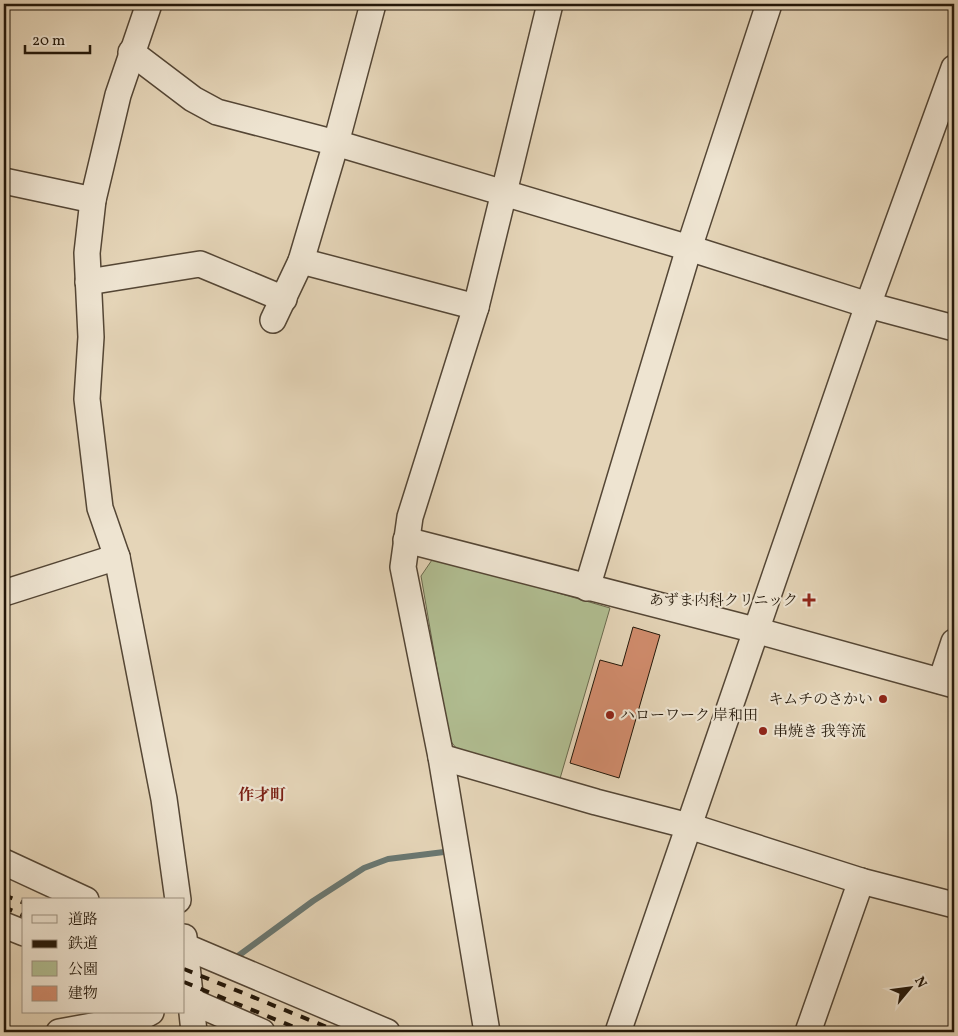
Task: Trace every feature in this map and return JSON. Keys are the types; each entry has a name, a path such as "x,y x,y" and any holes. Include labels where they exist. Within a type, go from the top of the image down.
{"street":[{"path":"149,4 131,52 118,95 93,200 87,253 92,337 87,399 100,508 117,557 164,799 178,898"},
{"path":"88,282 200,264 278,310 301,261 336,143 373,4"},
{"path":"487,1032 441,757 403,567 410,517 476,308 550,4"},
{"path":"587,588 689,248 769,4"},
{"path":"131,52 193,99 217,112 336,143 689,248 868,305 954,328"},
{"path":"618,1032 868,305 954,68"},
{"path":"4,181 93,200"},
{"path":"301,261 476,308"},
{"path":"406,540 756,630 947,683 954,642"},
{"path":"4,593 117,557"},
{"path":"441,757 596,802 689,826 861,880 954,905"},
{"path":"4,862 82,898"},
{"path":"808,1032 861,880"},
{"path":"4,925 22,932"},
{"path":"185,943 387,1032"},
{"path":"185,971 186,999 194,1032"},
{"path":"186,999 262,1032"},
{"path":"59,1032 130,1021"}],"green space":[{"path":"434,557 610,608 559,782 460,753 449,739 421,576"}],"building":[{"name":"ハローワーク 岸和田","path":"633,627 660,635 619,778 570,763 600,660 622,666"}],"waterway":[{"path":"238,956 313,901 364,868 388,859 444,852"}],"railway":[{"path":"4,895 22,902"},
{"path":"4,907 22,915"},
{"path":"185,969 339,1032"},
{"path":"185,982 306,1032"}],"place":[{"name":"あずま内科クリニック","path":"809,600"},
{"name":"キムチのさかい","path":"883,699"},
{"name":"ハローワーク 岸和田","path":"610,715"},
{"name":"串焼き 我等流","path":"763,731"}],"district":[{"name":"作才町","path":"262,794"}]}
